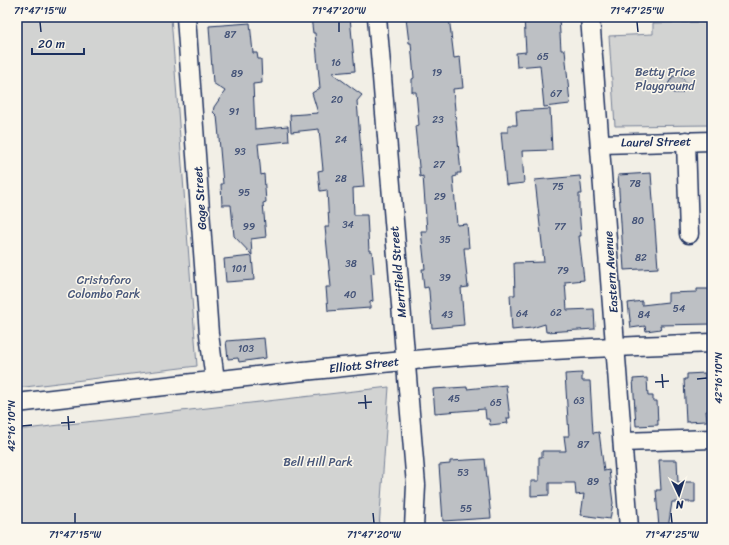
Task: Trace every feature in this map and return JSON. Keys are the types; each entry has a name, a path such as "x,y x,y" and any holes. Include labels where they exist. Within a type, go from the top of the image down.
{"street":[{"name":"Gage Street","path":"186,17 209,334 215,380"},
{"name":"Merrifield Street","path":"377,17 416,485 414,528"},
{"name":"Eastern Avenue","path":"590,17 601,144 629,528"},
{"name":"Laurel Street","path":"601,144 712,141"},
{"path":"686,142 689,234"},
{"name":"Elliott Street","path":"17,403 215,380 405,361 616,347 712,343"},
{"path":"623,442 712,439"}],"green space":[{"name":"Cristoforo Colombo Park","path":"17,17 171,17 197,366 17,388"},
{"name":"Betty Price Playground","path":"712,22 712,125 615,126 609,36 653,34 653,23"},
{"name":"Bell Hill Park","path":"389,387 379,528 17,528 17,430"}],"building":[{"path":"311,17 350,17 355,71 332,73 362,95 357,101 364,187 353,188 354,215 367,215 369,251 372,251 374,273 371,274 373,301 370,302 370,308 328,311 326,287 331,287 325,227 329,227 327,190 320,191 318,171 323,170 319,129 291,132 290,115 318,113 312,93 320,88 315,33 313,33"},
{"path":"449,17 454,58 460,57 463,88 453,89 461,173 457,173 457,176 453,177 457,225 467,224 469,248 464,248 468,287 461,288 464,325 432,328 429,291 428,287 424,288 422,269 425,269 421,231 427,231 423,176 420,177 415,126 419,125 416,92 412,92 412,79 414,78 411,43 409,43 406,18"},
{"path":"524,17 559,17 561,50 565,50 570,104 544,107 540,65 517,67 516,53 526,52"},
{"path":"250,23 253,53 257,53 258,59 261,59 262,83 253,84 255,129 288,126 289,141 258,144 261,175 264,174 266,202 263,203 266,237 251,239 252,255 234,236 231,205 222,205 221,184 223,184 218,126 217,116 213,112 214,107 225,91 213,83 209,26"},
{"path":"673,76 682,77 687,84 682,93 673,93 668,84"},
{"path":"550,109 552,150 522,151 524,183 506,185 501,132 508,132 508,125 517,125 516,111"},
{"path":"651,173 658,268 624,270 618,175"},
{"path":"580,176 582,194 579,194 581,236 579,236 584,280 565,282 567,310 594,309 595,329 546,332 545,324 532,328 512,330 510,295 515,295 514,263 544,262 535,180"},
{"path":"252,256 254,280 226,282 224,259"},
{"path":"697,289 712,289 712,324 660,325 661,329 646,331 645,326 631,328 628,303 642,301 642,305 668,302 668,293 697,292"},
{"path":"264,338 266,358 239,362 238,358 228,359 226,341"},
{"path":"582,373 582,381 590,381 593,433 599,432 604,471 609,470 613,503 610,519 581,515 584,494 576,495 575,483 549,483 549,495 531,496 531,481 539,481 539,457 542,457 542,451 566,451 564,436 569,436 565,374"},
{"path":"705,373 705,379 708,379 708,389 711,389 712,411 706,411 707,421 686,422 684,379 687,379 687,374"},
{"path":"647,378 648,396 653,396 653,401 657,401 658,425 636,426 633,379"},
{"path":"506,385 510,418 507,418 508,423 490,425 489,419 486,419 485,409 435,413 433,389 467,387 467,389"},
{"path":"485,459 491,518 443,521 439,465 450,464 450,461"},
{"path":"659,460 677,460 678,482 695,482 695,502 672,502 668,528 659,528 656,490 661,490"}]}
